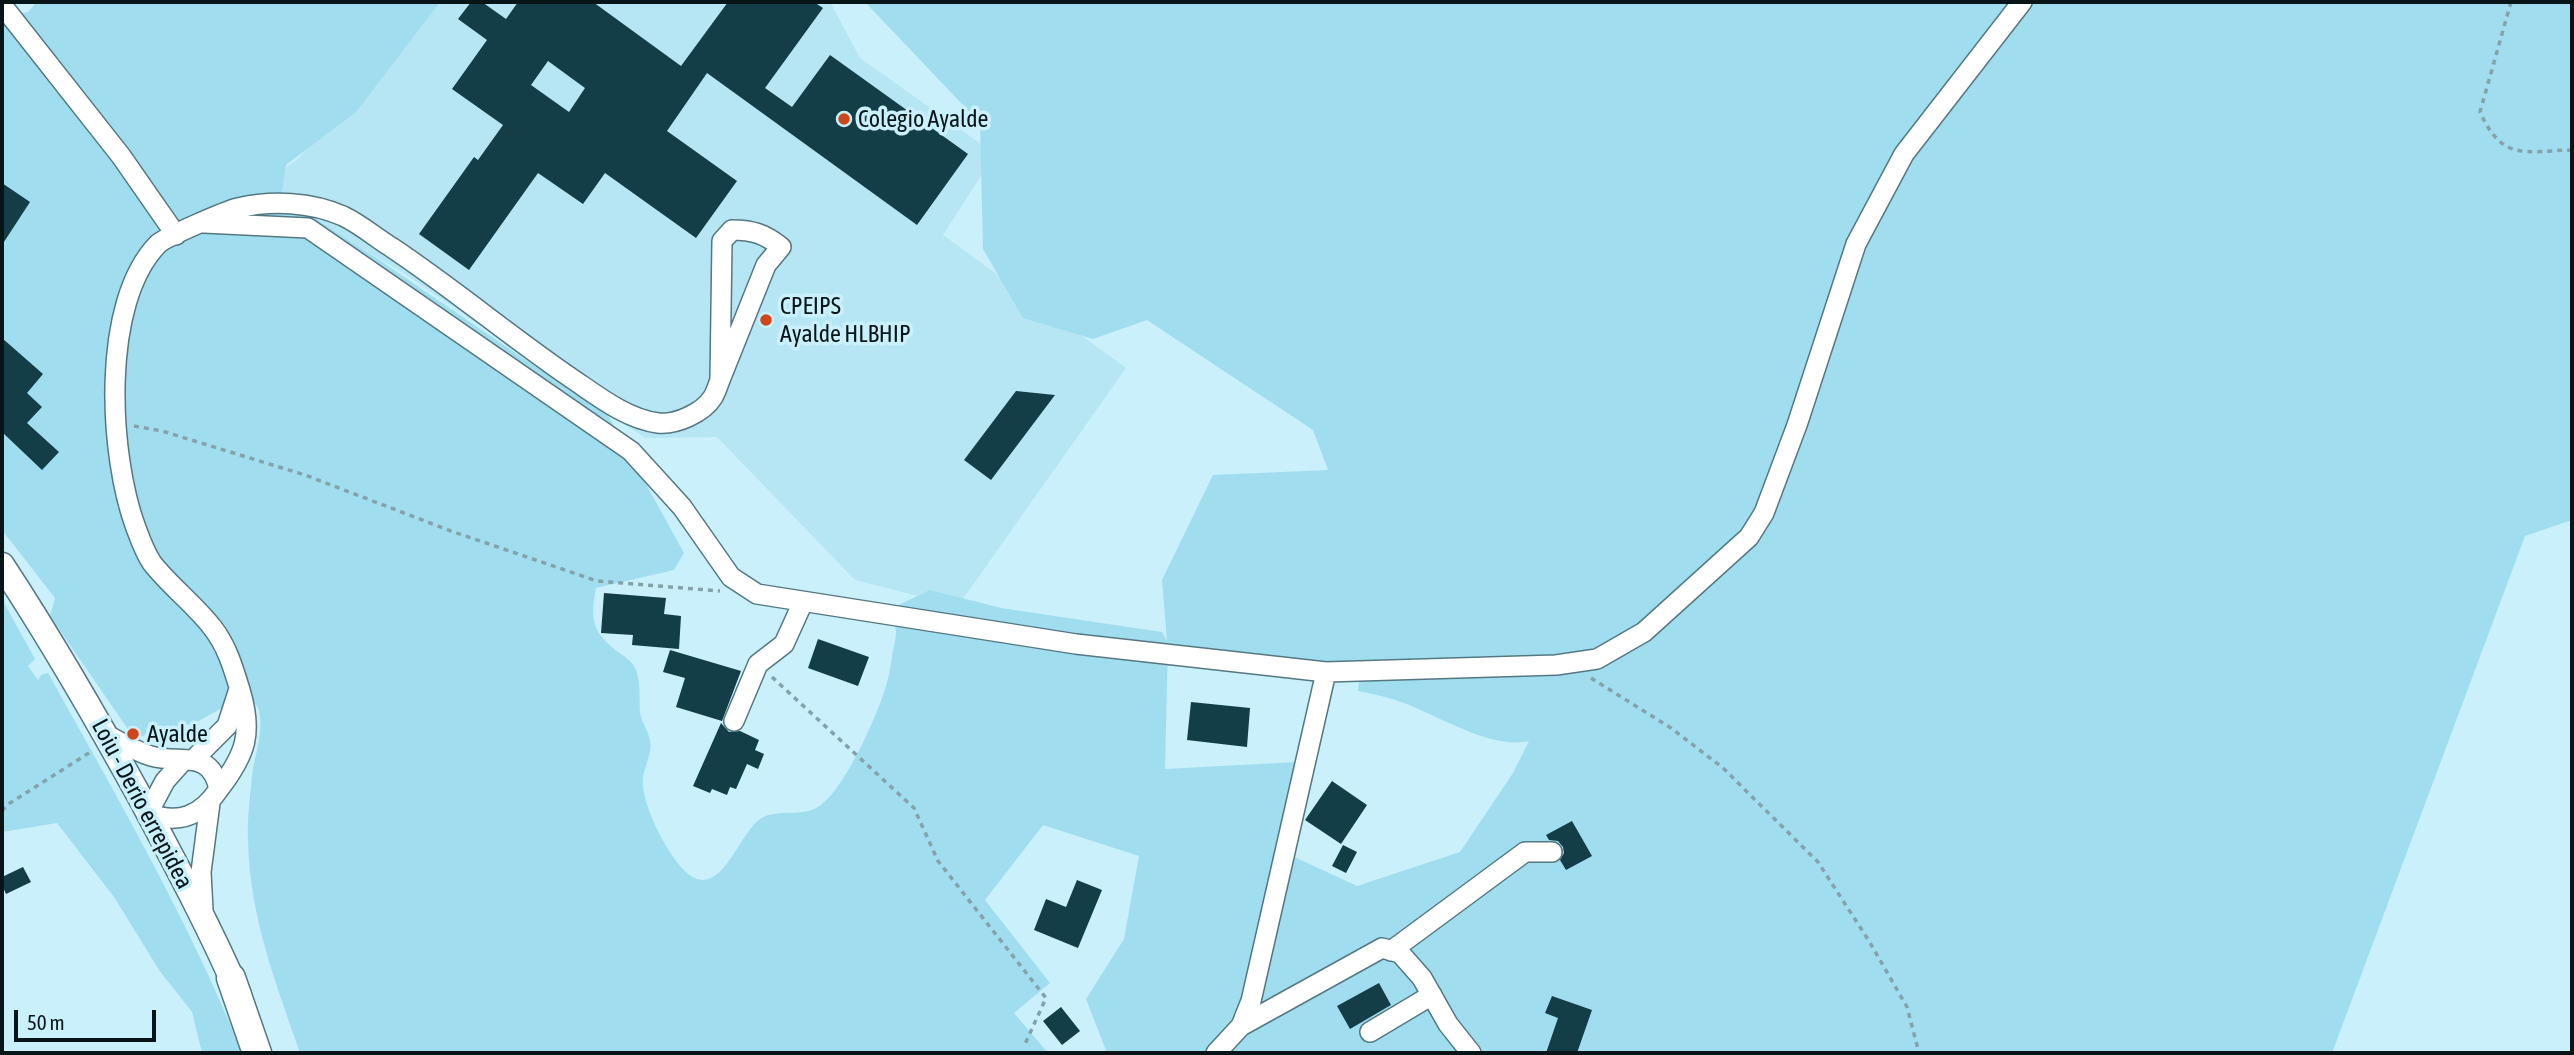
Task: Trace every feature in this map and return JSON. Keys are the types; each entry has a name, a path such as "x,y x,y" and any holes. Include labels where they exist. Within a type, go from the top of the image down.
{"highway":[{"path":"231,978 257,1053"}],"main road":[{"name":"Loiu - Derio errepidea","path":"2,565 37,618 148,813 231,978 264,1053"}],"street":[{"path":"204,223 308,228 631,451 682,507 732,577 757,594 1076,644 1326,672 1565,663 1597,659 1644,632 1749,537 1764,513 1797,425 1856,244 1903,154 2022,2"},
{"path":"2,5 121,156 176,235"},
{"path":"239,688 227,726 165,781 148,813 163,819 181,818 214,796 235,767 248,727 245,706 234,669 225,646 211,626 150,560 135,527 120,469 115,355 126,299 138,272 160,242 236,208 304,204 344,217 417,264 520,344 604,401 637,418 660,423 689,417 712,399 720,380 766,265 781,247 766,235 750,230 732,230 722,241 720,380"},
{"path":"734,721 758,664 784,644 803,602"},
{"path":"1241,1027 1251,1001 1326,672"},
{"path":"107,737 152,757 189,760 206,765 216,777 201,872 205,925"},
{"path":"1391,951 1525,852 1552,852"},
{"path":"1216,1053 1241,1027 1382,948 1400,953 1422,978 1448,1024 1471,1053"},
{"path":"1370,1032 1432,995"}],"path":[{"path":"2511,2 2480,112 2490,134 2513,151 2572,150"},
{"path":"117,423 162,431 305,475 451,531 597,581 757,594"},
{"path":"1565,663 1671,728 1723,768 1818,862 1869,941 1907,1007 1919,1053"},
{"path":"758,664 914,808 938,861 1046,998 1025,1044"},
{"path":"2,811 107,737"}],"shaded area":[{"path":"37,2 440,2 356,112 286,165 281,197 378,259 609,417 684,553 674,570 596,588 593,617 603,638 635,667 641,715 650,742 643,778 646,801 671,854 686,872 698,879 709,879 719,873 760,819 775,814 814,809 831,796 868,732 887,682 896,630 892,620 884,612 930,590 1001,608 1162,632 1167,641 1162,580 1213,475 1328,470 1313,430 1147,320 1093,339 1023,318 983,249 980,123 865,2 2572,2 2572,520 2525,536 2332,1053 1107,1053 1086,999 1124,939 1139,856 1043,825 985,900 1050,983 1014,1013 1048,1053 300,1053 265,949 253,896 248,816 260,733 258,707 251,701 229,704 195,723 134,738 50,616 55,598 2,530 2,16 28,12","holes":["1168,644 1174,647 1360,671 1358,691 1401,702 1465,730 1498,741 1529,741 1513,773 1460,852 1357,886 1290,855 1297,762 1165,769"]},
{"name":"CPEIPS Ayalde HLBHIP","path":"428,2 830,2 860,58 995,154 943,235 1126,368 958,606 855,580 717,437 645,438 402,272 342,237 276,215 275,176 299,158"},
{"path":"2,599 35,659 28,666 38,680 41,675 48,673 176,907 242,1053 202,1053 192,1012 159,970 114,897 57,823 2,832"}],"building":[{"name":"Colegio Ayalde","path":"471,2 482,2 506,19 518,2 593,2 681,66 728,2 814,2 823,8 765,88 792,107 830,55 968,154 917,225 707,73 667,131 737,181 696,238 605,173 583,204 538,173 469,270 419,234 474,157 478,160 503,125 452,89 487,40 458,19","holes":["548,61 585,88 569,112 531,85"]},
{"path":"2,183 30,202 2,245"},
{"path":"2,338 43,374 27,393 42,407 27,423 59,452 42,470 2,432"},
{"path":"1016,391 1055,395 991,480 964,460"},
{"path":"604,593 666,598 664,614 681,616 679,649 632,645 633,635 601,633"},
{"path":"818,639 869,657 858,686 808,668"},
{"path":"670,650 741,671 722,721 676,707 685,678 663,672"},
{"path":"1191,702 1250,708 1247,747 1187,740"},
{"path":"721,723 729,732 740,731 759,740 755,750 764,754 758,769 747,764 736,789 730,787 727,795 712,789 710,793 693,786"},
{"path":"1332,781 1367,805 1341,844 1305,820"},
{"path":"1572,821 1592,856 1566,870 1560,860 1564,853 1563,847 1558,841 1549,840 1546,835"},
{"path":"1343,845 1357,852 1346,873 1332,866"},
{"path":"23,867 31,882 6,894 2,877"},
{"path":"1077,880 1102,890 1078,948 1034,930 1046,899 1066,907"},
{"path":"1379,983 1391,1005 1350,1029 1337,1006"},
{"path":"1552,996 1592,1010 1577,1053 1546,1053 1558,1018 1545,1013"},
{"path":"1061,1007 1080,1031 1062,1045 1043,1021"}],"place":[{"name":"Colegio Ayalde","path":"844,119"},
{"name":"CPEIPS Ayalde HLBHIP","path":"766,320"},
{"name":"Ayalde","path":"133,734"}]}
